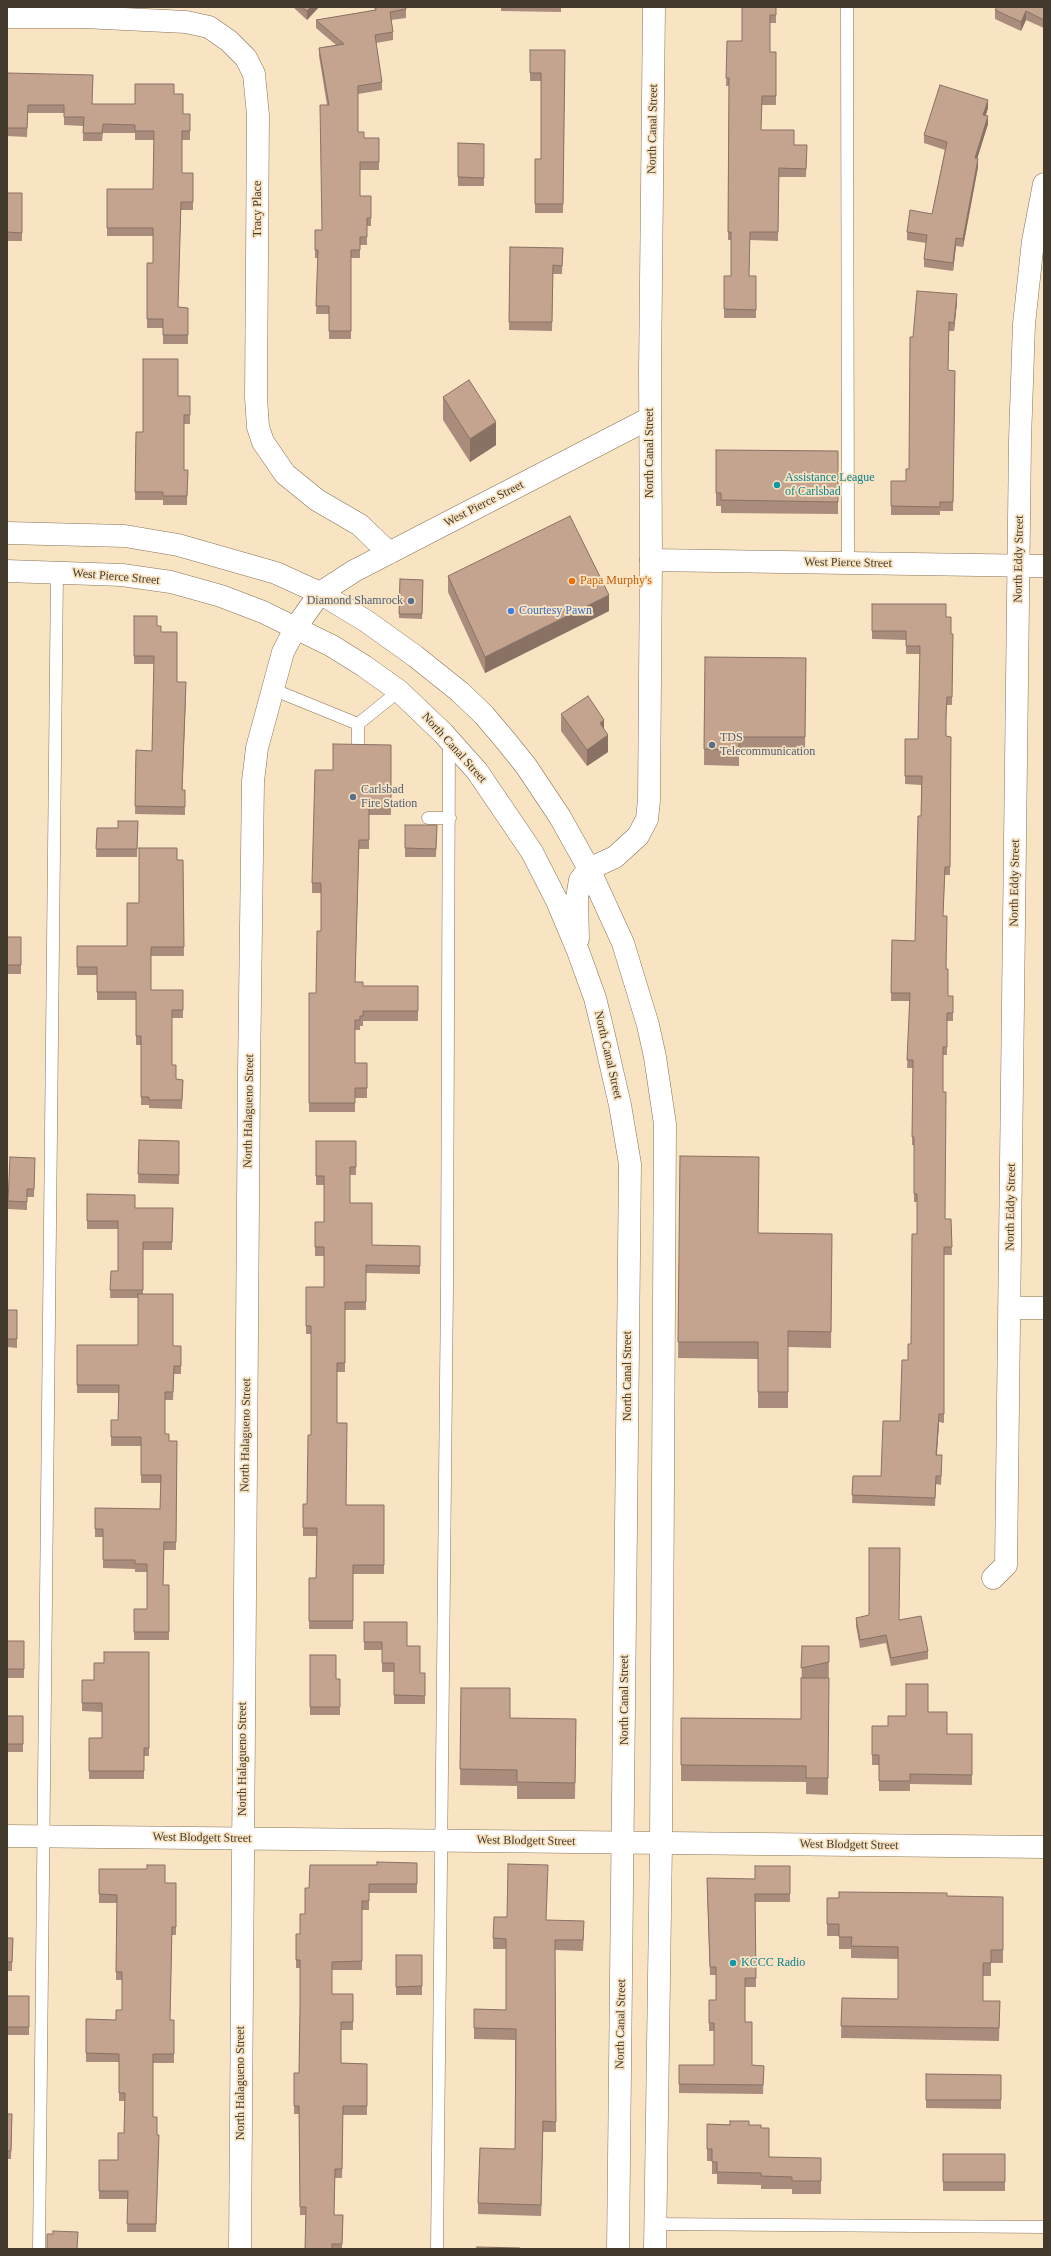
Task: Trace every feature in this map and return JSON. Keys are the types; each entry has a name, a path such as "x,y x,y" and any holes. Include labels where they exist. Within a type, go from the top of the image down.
{"main road":[{"name":"North Canal Street","path":"589,869 614,857 638,836 647,819 651,725 650,418 654,7"},
{"name":"Tracy Place","path":"7,17 91,18 186,22 209,27 229,41 246,58 254,74 258,97 256,397 258,427 263,442 272,457 299,487 318,500 360,524 389,553"},
{"name":"North Eddy Street","path":"993,1578 1006,1565 1019,565 1024,324 1033,241 1044,184"},
{"name":"West Pierce Street","path":"7,571 122,575 171,582 222,596 296,627 320,593 354,571 650,418"},
{"path":"7,533 58,533 125,536 178,546 276,573 320,593 366,621 415,656 460,692 484,715 526,766 544,793 589,869 623,943 640,995 655,1057 665,1124 661,1843 655,2249"},
{"name":"West Pierce Street","path":"651,560 1044,566"},
{"name":"North Canal Street","path":"296,627 364,666 399,691 478,771 532,852 557,901 578,951 595,998 620,1105 630,1164 624,1842 618,2249"},
{"name":"North Halagueno Street","path":"240,2249 242,1838 253,781 257,748 272,689 283,652 296,627"},
{"path":"578,951 577,898 580,880 589,869"},
{"path":"1009,1308 1044,1308"},
{"name":"West Blodgett Street","path":"7,1836 440,1839 1044,1847"}],"lane":[{"path":"847,7 848,562"},
{"path":"38,2249 44,1836 56,572"},
{"path":"272,689 358,724"},
{"path":"358,724 399,691"},
{"path":"358,724 358,748"},
{"path":"437,2249 440,1839 448,1279 449,740"},
{"path":"428,818 450,818"},
{"path":"655,2224 1044,2227"}],"building":[{"path":"302,7 311,7 307,11"},
{"path":"376,7 406,7 406,9 390,12 393,32 375,35 382,82 358,86 358,132 364,132 364,138 379,138 379,162 360,162 360,196 371,196 371,218 367,218 367,237 360,237 360,250 351,250 351,331 329,331 329,306 316,306 318,250 315,250 315,230 322,230 320,105 329,105 319,48 344,44 316,20 376,10"},
{"path":"742,7 776,7 776,15 770,15 770,52 776,52 776,96 762,96 761,130 794,130 794,145 807,145 806,169 779,168 778,232 750,232 749,276 756,276 756,310 724,309 724,276 731,276 731,232 728,232 729,78 726,78 727,41 742,41"},
{"path":"997,7 1044,7 1044,20 1026,11 1021,22 995,10"},
{"path":"530,50 565,50 563,204 535,204 535,159 541,159 541,73 530,73"},
{"path":"7,73 93,75 92,104 135,104 135,84 174,84 174,94 183,94 183,114 190,114 190,131 182,131 182,173 193,173 193,202 181,202 178,307 188,308 188,335 163,335 163,319 147,319 147,263 153,263 153,228 107,228 107,189 153,189 154,131 135,131 135,125 103,124 102,133 83,133 84,117 64,117 64,105 28,105 27,128 7,128"},
{"path":"940,85 988,100 983,115 988,116 975,158 978,159 963,239 956,238 953,263 924,259 927,235 907,232 910,210 932,214 947,142 924,135"},
{"path":"458,143 484,144 484,178 458,177"},
{"path":"7,193 22,193 22,233 7,232"},
{"path":"510,247 563,248 562,266 553,265 552,322 509,322"},
{"path":"917,291 957,294 954,323 949,322 948,370 955,371 953,502 940,502 940,507 891,506 891,481 906,481 906,469 909,469 910,337 913,337"},
{"path":"143,359 178,359 178,396 190,396 190,415 184,415 184,470 188,470 187,496 163,496 163,492 135,492 136,432 143,432"},
{"path":"469,380 496,422 470,439 443,397"},
{"name":"Assistance League of Carlsbad","path":"716,450 838,451 838,502 721,500 721,493 716,493"},
{"path":"570,516 609,595 485,657 448,576"},
{"name":"Diamond Shamrock","path":"400,579 423,580 422,614 399,614"},
{"path":"872,604 946,604 946,617 951,617 951,634 953,634 952,697 947,697 946,715 946,736 951,737 950,867 945,867 943,916 947,916 946,969 948,969 948,996 953,996 953,1013 947,1013 947,1047 943,1047 943,1092 946,1092 945,1219 951,1219 952,1247 944,1247 944,1414 939,1414 936,1455 942,1455 941,1476 936,1476 935,1498 852,1495 853,1476 881,1476 883,1421 900,1421 902,1360 908,1360 908,1344 911,1344 912,1234 917,1234 917,1194 914,1194 914,1137 912,1137 913,1060 907,1060 910,993 891,993 892,940 915,941 918,816 921,816 922,776 905,776 905,739 918,739 920,646 906,646 906,631 872,631"},
{"path":"134,616 157,616 157,626 161,626 161,632 177,632 177,682 186,682 182,790 185,790 185,807 135,806 136,750 152,751 154,656 134,656"},
{"path":"705,657 806,658 805,737 739,737 739,750 704,749"},
{"path":"588,696 604,720 600,723 608,735 587,750 561,714"},
{"path":"333,744 391,745 391,806 369,806 369,840 359,840 355,982 363,982 363,986 418,986 418,1011 363,1011 363,1016 360,1016 360,1020 355,1020 355,1063 367,1063 367,1088 355,1088 355,1103 309,1103 309,993 316,993 317,931 321,931 321,883 312,883 315,770 333,770"},
{"path":"118,821 138,821 137,849 96,849 97,828 118,828"},
{"path":"405,825 437,825 436,849 405,848"},
{"path":"139,848 177,848 177,860 183,860 184,947 151,947 151,990 183,990 183,1010 172,1010 172,1065 176,1065 176,1079 183,1080 182,1100 149,1100 149,1097 141,1097 141,1036 136,1036 136,992 97,992 97,967 77,967 77,946 127,946 127,903 139,903"},
{"path":"7,937 21,937 21,965 7,965"},
{"path":"139,1140 179,1141 179,1175 138,1174"},
{"path":"316,1141 356,1141 356,1167 350,1167 350,1203 372,1203 372,1245 420,1246 420,1266 366,1265 366,1302 345,1302 345,1363 337,1363 337,1423 347,1423 346,1505 384,1505 384,1565 353,1565 353,1621 309,1621 309,1578 316,1578 317,1528 303,1528 303,1504 307,1504 308,1435 311,1435 311,1326 306,1326 306,1287 324,1287 324,1247 315,1247 315,1222 324,1222 324,1176 316,1176"},
{"path":"680,1156 759,1157 758,1233 832,1234 831,1332 788,1331 788,1392 758,1392 758,1342 678,1342"},
{"path":"10,1157 35,1158 34,1189 27,1189 27,1202 8,1201"},
{"path":"87,1194 135,1195 135,1208 173,1208 172,1242 143,1242 143,1290 110,1290 111,1271 118,1271 118,1221 87,1221"},
{"path":"138,1294 173,1294 173,1346 181,1346 181,1366 174,1366 173,1392 165,1392 165,1434 169,1434 169,1441 177,1441 176,1542 164,1542 163,1585 169,1585 169,1632 134,1632 134,1609 147,1609 147,1564 135,1564 135,1560 103,1560 103,1529 95,1529 95,1508 160,1509 161,1475 141,1475 141,1437 111,1437 111,1420 118,1420 119,1385 77,1385 77,1345 138,1345"},
{"path":"7,1310 17,1310 17,1339 7,1339"},
{"path":"869,1548 900,1548 899,1620 921,1616 928,1651 891,1658 886,1635 860,1640 856,1618 869,1615"},
{"path":"364,1622 407,1622 407,1646 420,1646 420,1673 425,1673 425,1696 394,1695 394,1663 382,1663 382,1642 364,1642"},
{"path":"7,1641 24,1641 24,1669 7,1669"},
{"path":"802,1646 829,1646 829,1662 801,1668"},
{"path":"104,1652 149,1652 149,1748 144,1748 144,1771 89,1771 89,1738 102,1738 102,1703 82,1703 82,1680 94,1680 94,1663 104,1663"},
{"path":"310,1655 336,1655 336,1679 340,1679 340,1707 310,1707"},
{"path":"801,1678 829,1678 828,1778 806,1778 806,1766 681,1765 681,1718 801,1719"},
{"path":"906,1684 928,1684 928,1712 947,1712 947,1734 972,1734 972,1775 910,1774 910,1781 879,1781 879,1755 872,1755 872,1726 888,1726 888,1716 906,1716"},
{"path":"461,1688 510,1688 510,1718 576,1719 575,1783 517,1782 517,1770 460,1769"},
{"path":"7,1716 23,1716 23,1744 7,1744"},
{"path":"377,1862 417,1863 417,1884 369,1884 369,1901 362,1901 362,1961 332,1962 332,1994 353,1994 353,2022 341,2022 341,2063 367,2064 367,2106 343,2106 342,2169 335,2169 334,2215 343,2215 342,2244 332,2244 332,2249 305,2249 306,2207 300,2207 299,2106 294,2106 294,2073 299,2073 300,2007 300,1960 296,1960 296,1934 300,1934 300,1914 305,1914 305,1888 309,1888 310,1865 377,1865"},
{"path":"508,1864 548,1865 546,1920 584,1921 583,1940 555,1940 556,2122 543,2121 541,2205 478,2203 480,2148 515,2149 516,2029 474,2028 474,2009 506,2010 506,1939 493,1938 494,1917 507,1917"},
{"path":"147,1865 165,1865 165,1883 176,1883 176,1927 172,1927 170,2020 174,2020 174,2054 153,2054 153,2117 157,2117 157,2135 159,2135 156,2224 127,2224 128,2191 99,2191 99,2160 118,2160 118,2133 124,2133 125,2093 119,2093 119,2054 86,2053 86,2019 116,2020 116,2010 122,2010 122,1972 116,1972 117,1895 99,1894 99,1869 147,1869"},
{"path":"755,1866 790,1866 790,1894 755,1894 756,1978 745,1978 745,2022 752,2022 752,2065 764,2066 763,2085 679,2084 679,2065 714,2065 714,2023 709,2023 709,2000 716,2000 716,1967 710,1967 707,1878 755,1879"},
{"path":"839,1892 947,1893 947,1896 1003,1897 1003,1950 991,1950 991,1963 983,1963 983,2001 1000,2001 999,2028 841,2026 842,1998 898,1999 898,1947 851,1946 852,1937 839,1937 839,1924 827,1924 827,1898 839,1898"},
{"path":"7,1938 13,1938 12,1962 7,1962"},
{"path":"396,1955 422,1955 422,1986 396,1987"},
{"path":"7,1996 29,1996 29,2027 7,2027"},
{"path":"926,2074 1001,2075 1001,2100 926,2100"},
{"path":"7,2114 12,2114 11,2151 7,2151"},
{"path":"730,2121 749,2121 749,2125 761,2125 761,2128 769,2128 769,2157 821,2158 821,2181 792,2181 792,2177 761,2176 761,2173 717,2172 717,2162 712,2162 712,2149 707,2149 707,2124 730,2125"},
{"path":"943,2154 1005,2154 1005,2182 943,2182"},
{"path":"53,2231 78,2232 77,2249 47,2249 47,2234 53,2234"},
{"path":"477,2247 520,2248 520,2249 477,2249"}],"place":[{"name":"Assistance League of Carlsbad","path":"777,485"},
{"name":"Papa Murphy's","path":"572,581"},
{"name":"Diamond Shamrock","path":"411,601"},
{"name":"Courtesy Pawn","path":"511,611"},
{"name":"TDS Telecommunication","path":"712,745"},
{"name":"Carlsbad Fire Station","path":"353,797"},
{"name":"KCCC Radio","path":"733,1963"}]}
